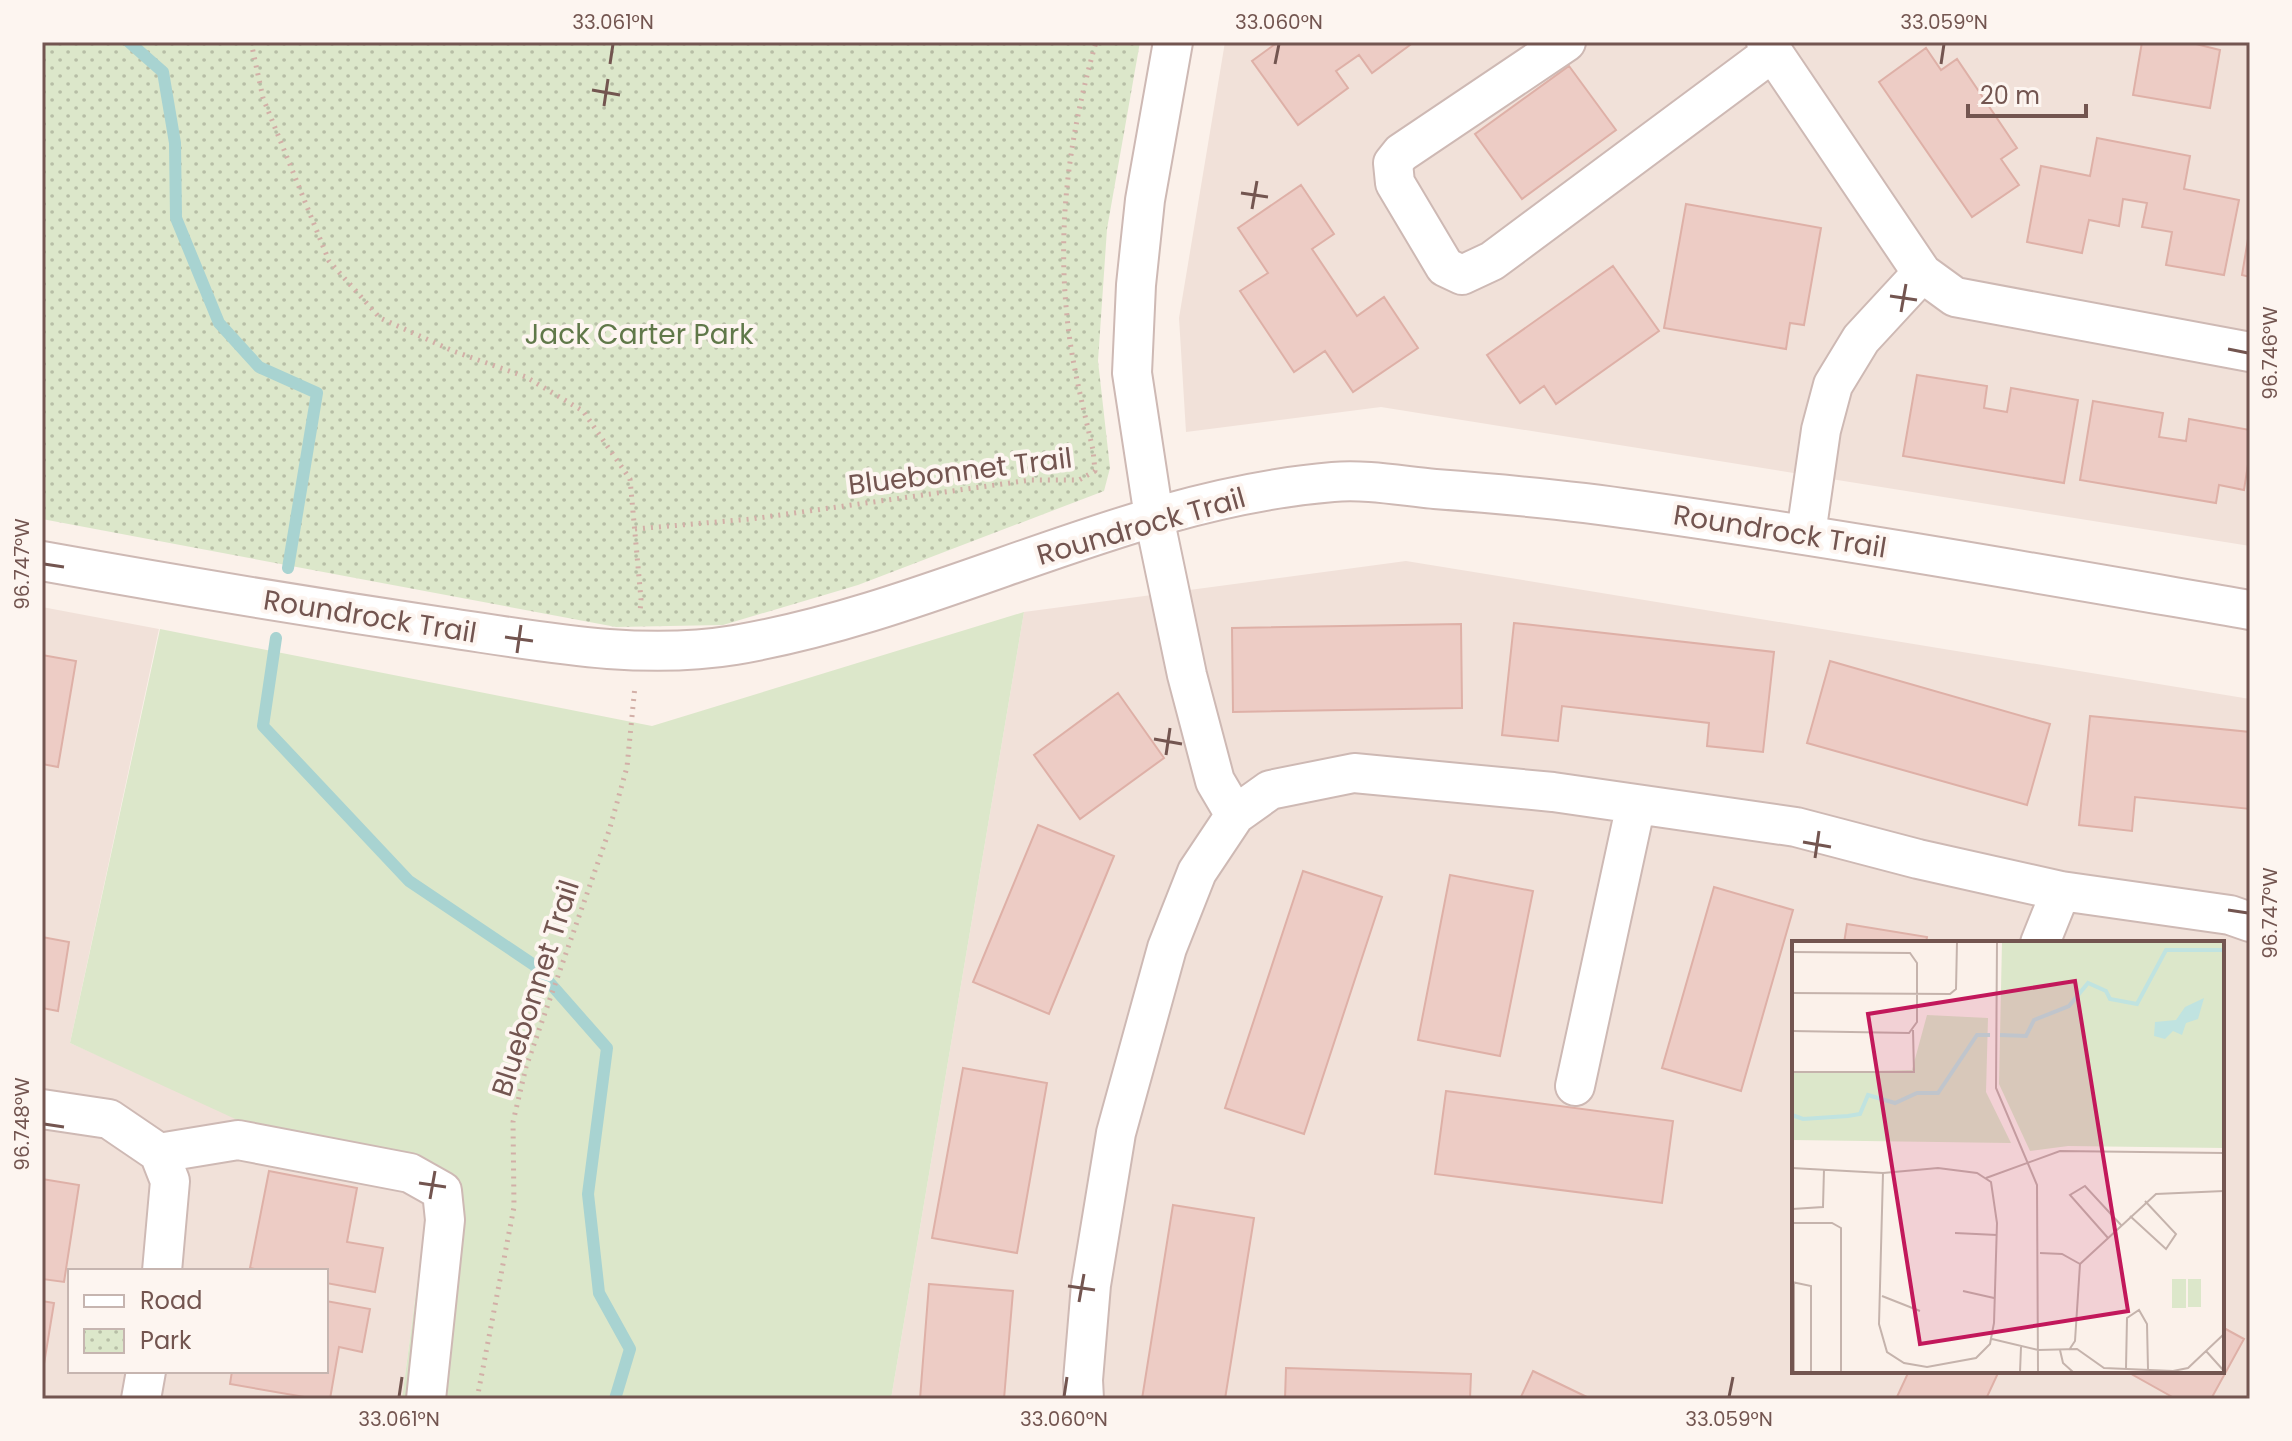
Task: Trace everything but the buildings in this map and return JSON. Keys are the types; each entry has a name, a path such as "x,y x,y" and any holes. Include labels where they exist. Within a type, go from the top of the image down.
{"street":[{"path":"1173,42 1145,200 1136,285 1132,373 1154,517 1187,675 1215,781 1235,815"},
{"path":"1566,42 1401,153 1393,163 1395,183 1445,267 1462,275 1492,261 1770,47 1922,273 1955,297 2250,352"},
{"path":"1806,534 1821,430 1833,385 1861,339 1922,273"},
{"name":"Roundrock Trail","path":"42,561 286,604 587,648 681,649 728,646 780,636 880,609 1154,517 1263,490 1340,481 1558,499 1806,534 2250,610"},
{"path":"1084,1399 1091,1285 1116,1133 1167,948 1197,872 1235,815 1270,790 1354,773 1553,792 1796,827 1918,859 2061,891 2230,915 2250,922"},
{"path":"1575,1086 1636,804"},
{"path":"2041,941 2061,891"},
{"path":"42,1109 109,1119 159,1153 170,1181 162,1269"},
{"path":"159,1153 238,1140 410,1173 442,1191 445,1220 426,1399"},
{"path":"141,1399 146,1373"}],"path":[{"path":"251,42 263,98 329,261 380,318 453,351 526,377 583,411 630,479 640,615"},
{"name":"Bluebonnet Trail","path":"635,529 751,519 1031,480 1079,480 1095,471 1067,318 1063,244 1068,167 1078,107 1096,42"},
{"name":"Bluebonnet Trail","path":"477,1399 514,1207 513,1122 526,1067 609,831 627,767 635,687"}],"shaded area":[{"path":"1225,42 2250,42 2250,546 1381,407 1186,432 1179,318"},
{"path":"1406,561 2250,699 2250,1399 891,1399 1024,612"},
{"path":"42,607 159,629 70,1043 428,1201 402,1399 42,1399"}],"green space":[{"name":"Jack Carter Park","path":"42,42 1140,42 1107,229 1098,361 1110,468 1104,491 858,585 723,625 616,627 42,519"},
{"path":"1024,612 891,1399 402,1399 428,1201 244,1123 70,1043 160,629 652,726"}],"waterway":[{"path":"129,42 163,72 175,143 176,218 219,323 259,367 317,393 288,568"},
{"path":"276,638 263,726 409,881 534,965 607,1048 588,1194 599,1293 630,1349 615,1399"}]}
